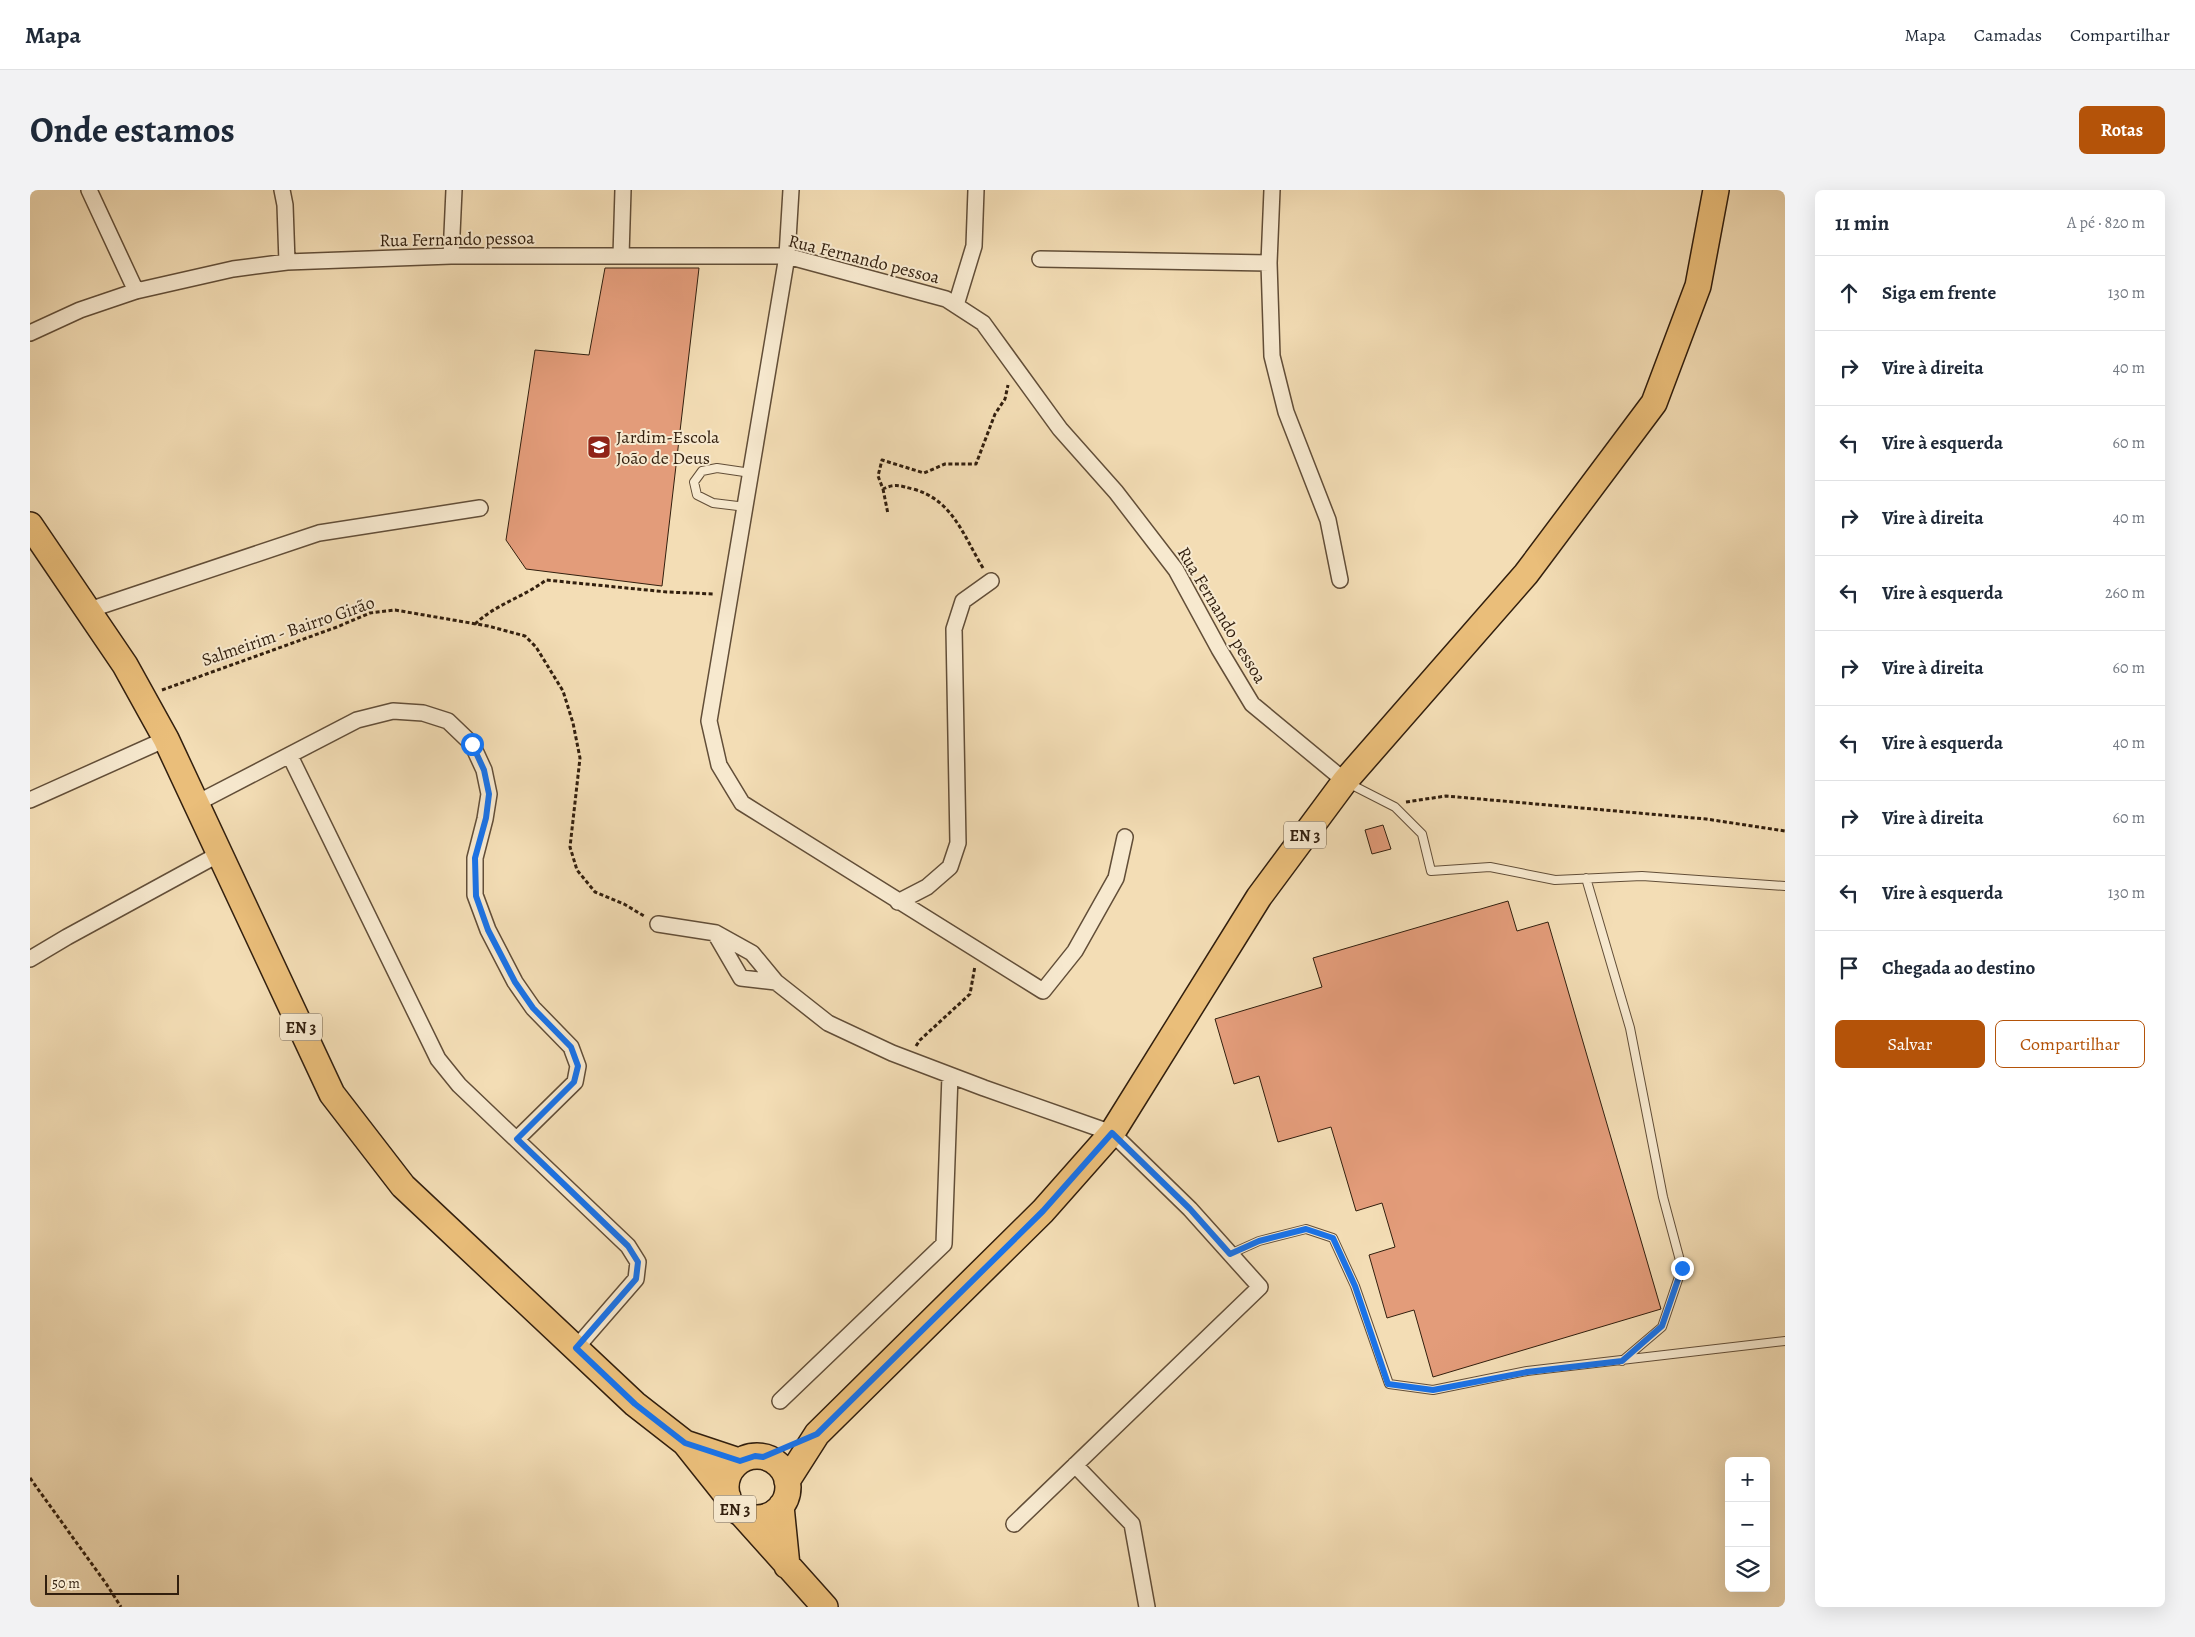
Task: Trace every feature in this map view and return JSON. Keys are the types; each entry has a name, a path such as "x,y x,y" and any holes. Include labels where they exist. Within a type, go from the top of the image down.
{"main road":[{"name":"EN 3","path":"817,1434 732,1468 726,1487 734,1505 757,1518 774,1512 785,1498 787,1480 817,1434 1043,1211 1112,1133 1259,897 1345,781 1526,574 1654,404 1698,286 1716,190"},
{"name":"EN 3","path":"30,525 125,665 166,739 221,853 332,1094 403,1186 635,1404 685,1443 786,1566 825,1607"},
{"name":"EN 3","path":"685,1443 778,1465 787,1480"},
{"name":"EN 3","path":"780,1506 786,1566"}],"street":[{"path":"88,190 136,291"},
{"path":"282,190 286,205 287,262"},
{"path":"451,256 454,190"},
{"path":"621,256 623,190"},
{"path":"791,190 787,256 709,722 719,765 742,803 1042,991 1075,951 1116,878 1125,838"},
{"path":"956,306 974,246 976,190"},
{"path":"1272,190 1269,263 1272,356 1286,412 1328,520 1340,580"},
{"name":"Rua Fernando pessoa","path":"30,333 80,310 136,291 232,269 287,262 451,256 787,256 946,299 983,323 1060,429 1116,492 1176,570 1219,649 1252,704 1345,781"},
{"path":"1040,259 1269,263"},
{"path":"89,610 319,532 480,508"},
{"path":"898,902 927,887 950,867 958,843 954,629 963,601 991,581"},
{"path":"197,803 357,720 393,711 423,713 448,721 472,744 484,770 489,794 486,818 475,858 476,896 488,930 515,982 533,1008 571,1047 578,1066 574,1082 517,1139"},
{"path":"30,800 166,739"},
{"path":"290,756 438,1059 459,1085 628,1246 638,1262 636,1279 576,1348"},
{"path":"30,959 221,853"},
{"path":"658,924 716,933 752,954 776,982 828,1023 908,1059 1112,1133 1190,1209 1260,1288 1014,1524"},
{"path":"716,933 741,978 776,982"},
{"path":"780,1401 944,1244 950,1075"},
{"path":"1075,1465 1132,1524 1147,1607"}],"lane":[{"path":"746,507 713,503 697,495 694,482 702,471 717,468 751,474"},
{"path":"1345,781 1395,807 1422,834 1431,872 1490,867 1555,880 1642,876 1785,886"},
{"path":"1586,878 1630,1028 1663,1198 1682,1268 1662,1326 1622,1361"},
{"path":"1230,1254 1259,1241 1306,1229 1333,1238 1355,1286 1388,1384 1433,1390 1527,1372 1785,1340"}],"path":[{"path":"888,514 883,489 878,476 882,460 924,472 945,464 976,464 996,414 1005,399 1012,362"},
{"path":"883,489 894,484 926,493 942,502 956,520 991,581"},
{"path":"475,624 497,607 530,592 546,580 666,592 731,595"},
{"name":"Salmeirim - Bairro Girão","path":"143,697 337,628 370,613 395,610 508,630 525,636 536,647 562,691 573,723 580,758 570,847 577,870 595,892 624,904 658,924"},
{"path":"1405,802 1446,796 1706,818 1785,831"},
{"path":"908,1059 920,1040 970,994 978,951"},
{"path":"30,1478 121,1607"}],"building":[{"name":"Jardim-Escola João de Deus","path":"605,268 699,268 662,586 526,569 506,540 535,350 589,355"},
{"path":"1383,825 1391,849 1372,854 1365,830"},
{"path":"1508,901 1517,931 1548,922 1661,1309 1433,1377 1414,1310 1387,1318 1369,1255 1395,1247 1382,1203 1356,1211 1331,1127 1278,1142 1259,1076 1234,1084 1215,1019 1322,987 1313,958"}],"place":[{"name":"Jardim-Escola João de Deus","path":"599,447"}],"route":[{"path":"472,744 484,770 489,794 486,818 475,858 476,896 488,930 515,982 533,1008 571,1047 578,1066 574,1082 517,1139 628,1246 638,1262 636,1279 576,1348 635,1404 685,1443 740,1461 755,1456 763,1457 817,1434 1043,1211 1112,1133 1190,1209 1230,1254 1259,1241 1306,1229 1333,1238 1355,1286 1388,1384 1433,1390 1527,1372 1622,1361 1662,1326 1682,1268"}]}
